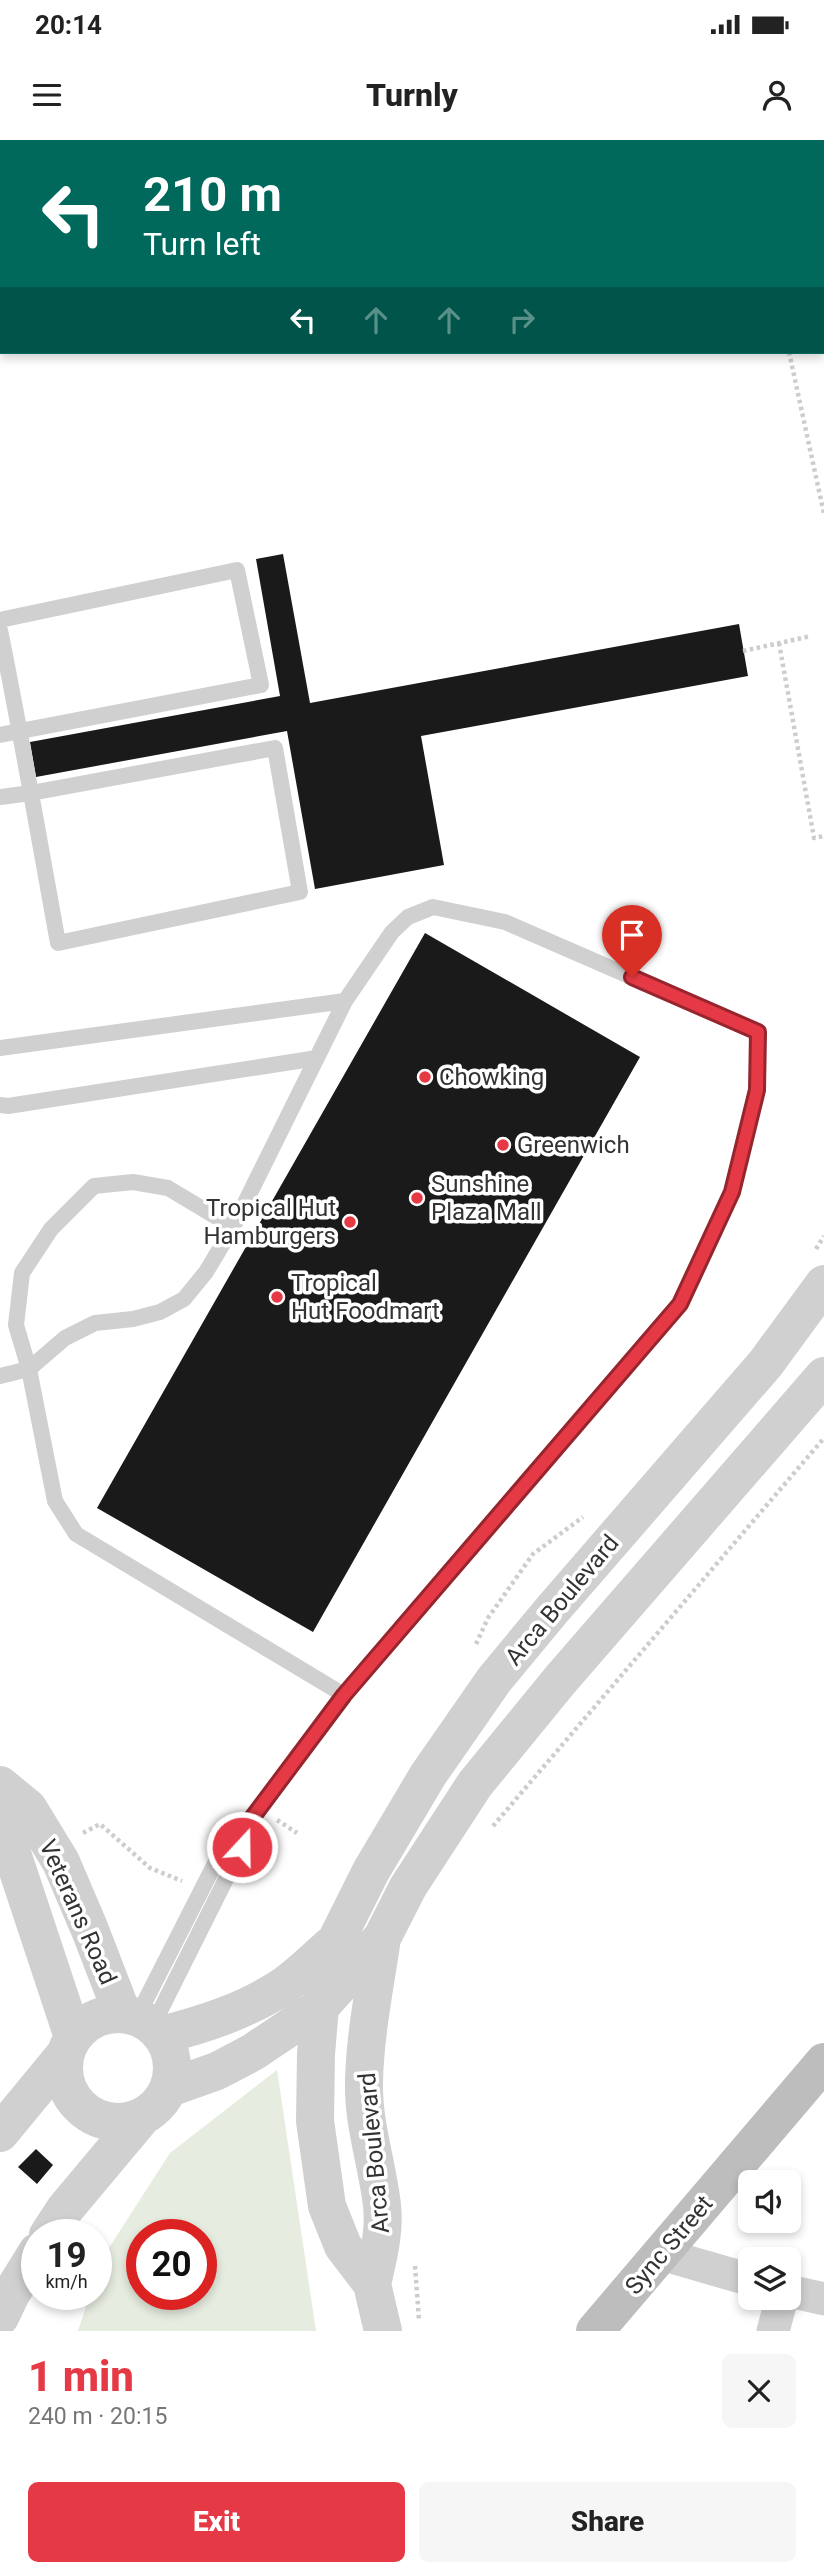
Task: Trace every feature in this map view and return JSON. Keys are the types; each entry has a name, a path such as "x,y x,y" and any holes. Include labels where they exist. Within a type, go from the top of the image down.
{"main road":[{"name":"Sync Street","path":"595,2331 824,2062"}],"street":[{"name":"Arca Boulevard","path":"383,2331 372,2284 343,2246 327,2206 314,2122 320,2007 336,1941 371,1871 428,1775 494,1680 766,1363 824,1284"},
{"name":"Arca Boulevard","path":"169,2088 218,2071 253,2052 320,2007 382,1938 408,1887 475,1784 561,1679 824,1376"},
{"name":"Veterans Road","path":"0,1785 28,1808 54,1850 90,1930 144,2023"},
{"name":"Veterans Road","path":"0,1816 69,2045"},
{"name":"Arca Boulevard","path":"372,2284 382,2244 382,2206 367,2126 364,2083 382,1938"},
{"name":"Arca Boulevard","path":"144,2023 212,2022 249,2006 284,1986 336,1941"},
{"path":"0,2133 86,2023 104,2015 144,2023 170,2052 173,2070 169,2088 158,2105 142,2117 58,2219"},
{"path":"69,2045 64,2071 68,2088 77,2104 90,2115 107,2122 125,2122 142,2117"},
{"path":"661,2255 738,2276"},
{"path":"0,2317 21,2278"},
{"path":"801,2294 824,2299"},
{"path":"773,2331 779,2310"}],"lane":[{"path":"0,620 237,570 261,685 0,735"},
{"path":"0,630 21,732 31,793 58,943 300,892 275,748 31,793 0,797"},
{"path":"0,1376 29,1369 65,1338 95,1323 147,1316 184,1299 206,1272 233,1227 345,1001 392,932 408,917 433,907 505,922 758,1032 757,1090 732,1192 680,1304 344,1695 249,1822 227,1840 202,1890 144,2023"},
{"path":"0,1048 345,1001"},
{"path":"0,1105 22,1104 317,1058"},
{"path":"233,1227 168,1188 133,1182 94,1186 51,1228 22,1273 16,1325 29,1369 55,1501 76,1534 344,1695"},
{"path":"144,2023 242,1847 249,1822"}],"path":[{"path":"789,354 824,514"},
{"path":"743,651 811,636"},
{"path":"779,643 814,838 824,836"},
{"path":"492,1827 824,1438"},
{"path":"277,1820 297,1833"},
{"path":"54,1850 100,1824 150,1868 202,1890"},
{"path":"414,2262 420,2331"}],"shaded area":[{"path":"277,2070 316,2331 78,2331 85,2310 112,2310 112,2243 126,2221 126,2310 217,2310 217,2219 127,2219 170,2153"}],"building":[{"path":"283,554 310,703 739,624 748,676 421,736 444,865 315,889 287,731 36,777 30,742 280,696 256,559"},
{"name":"Sunshine Plaza Mall","path":"425,933 640,1057 313,1632 97,1508"},
{"path":"36,2149 53,2165 37,2184 18,2167"}],"place":[{"name":"Chowking","path":"425,1077"},
{"name":"Greenwich","path":"503,1145"},
{"name":"Sunshine Plaza Mall","path":"417,1198"},
{"name":"Tropical Hut Hamburgers","path":"350,1222"},
{"name":"Tropical Hut Foodmart","path":"277,1297"}],"route":[{"path":"242,1847 249,1822 344,1695 680,1304 732,1192 757,1090 758,1032 632,977"}]}
